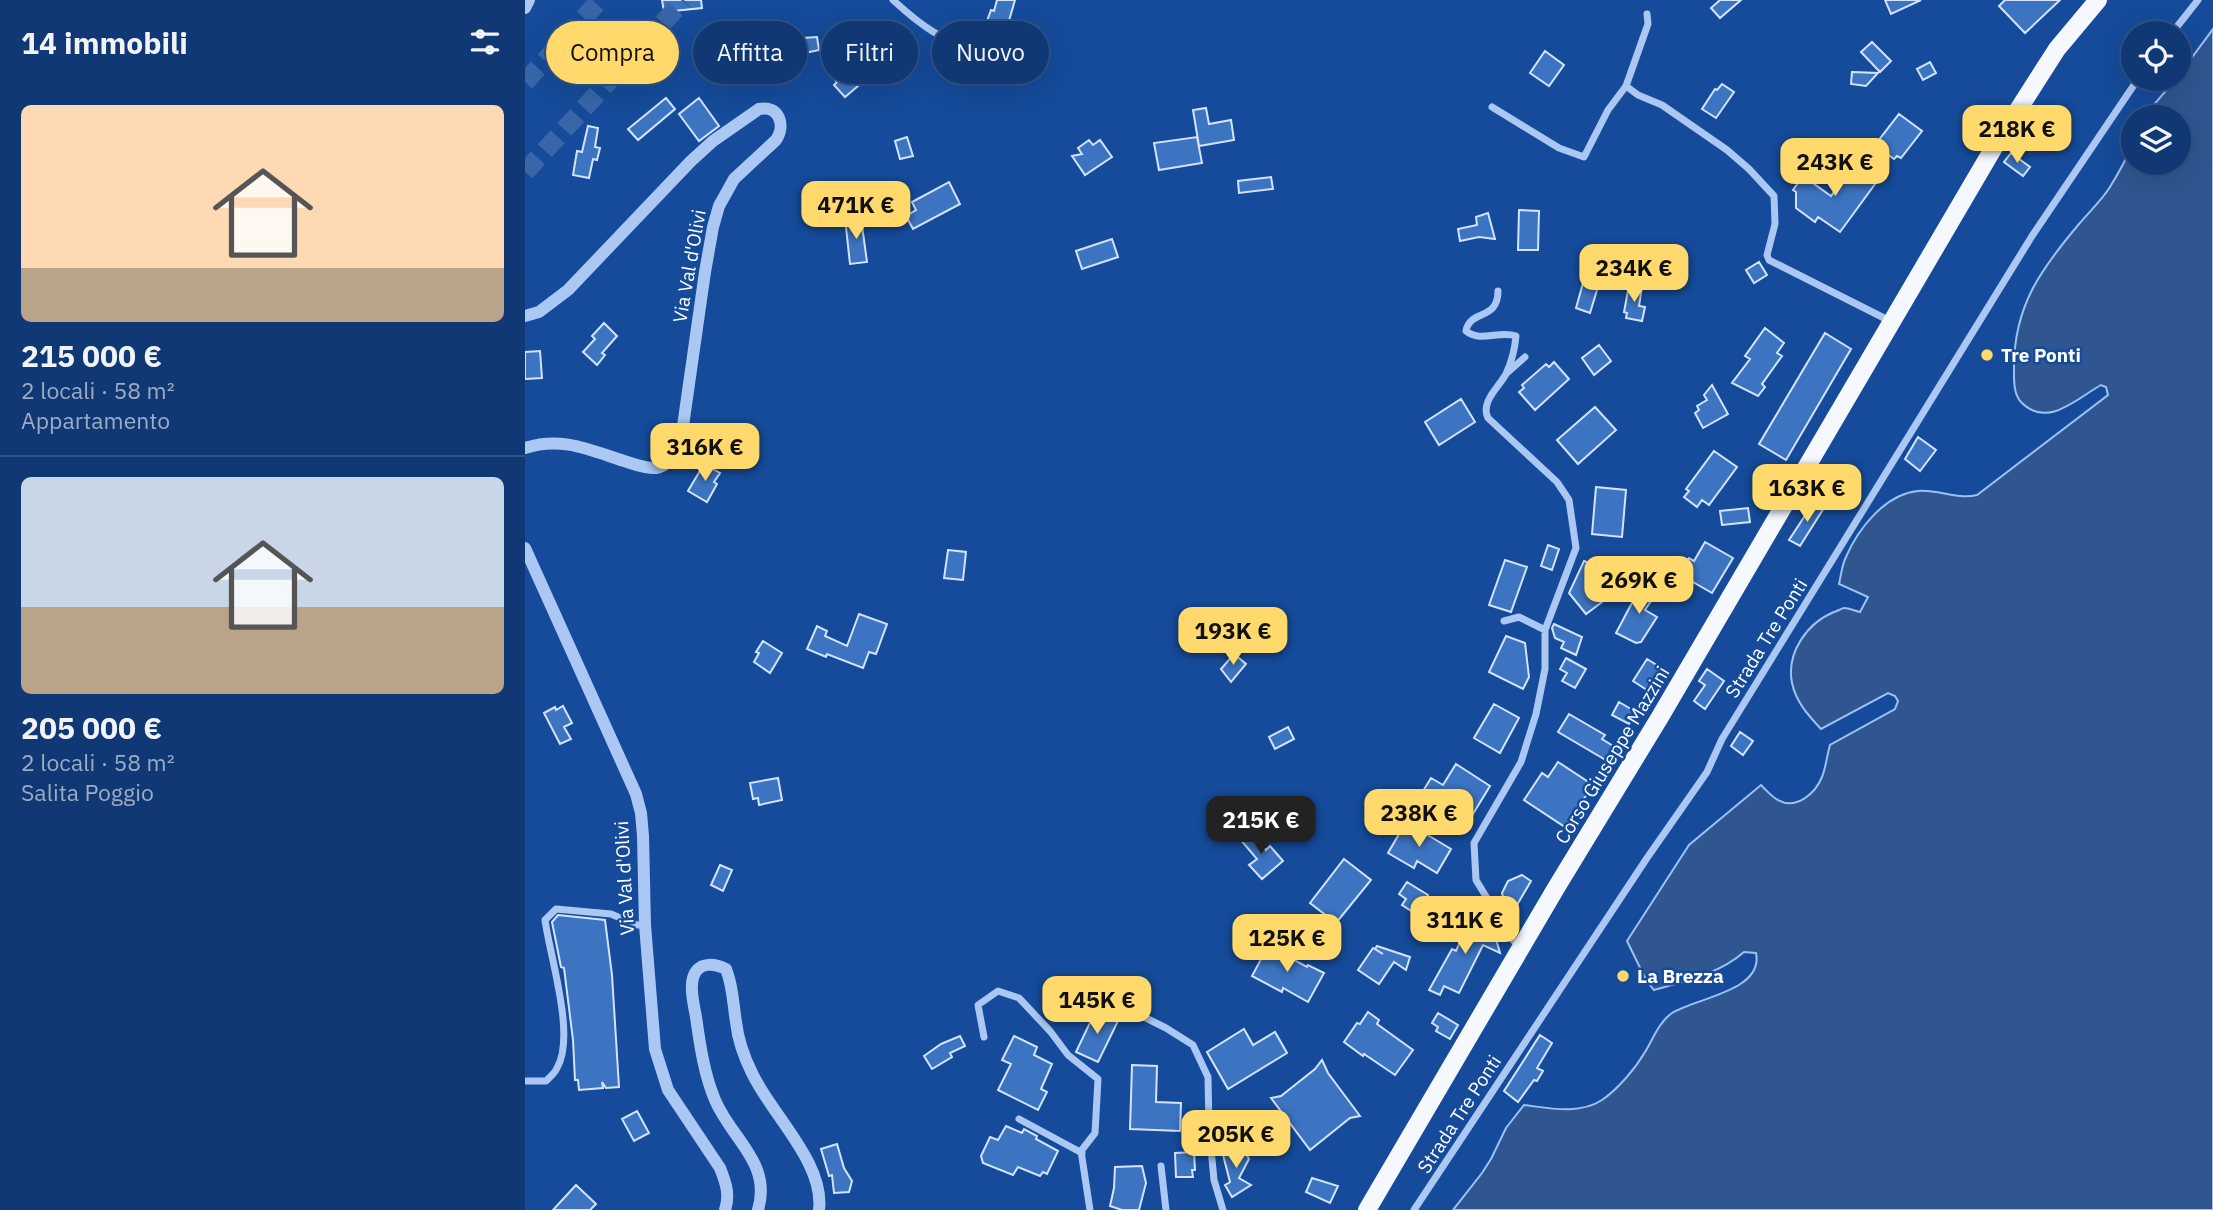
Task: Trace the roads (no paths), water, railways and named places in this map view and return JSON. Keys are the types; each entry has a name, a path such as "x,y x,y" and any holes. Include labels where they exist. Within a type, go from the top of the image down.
{"main road":[{"name":"Corso Giuseppe Mazzini","path":"1367,1210 2014,115 2057,49 2098,0"}],"street":[{"path":"525,8 529,0"},
{"path":"893,0 932,30"},
{"path":"2181,21 2198,0"},
{"path":"1492,107 1559,148 1584,157 1608,110 1626,86 1648,24 1647,14"},
{"path":"1626,86 1638,95 1662,105 1727,150 1774,196 1775,224 1767,254 1769,260 1893,322"},
{"name":"Strada Tre Ponti","path":"1414,1210 1707,772 1723,738 1938,386 2032,236 2130,91"},
{"name":"Via Val d'Olivi","path":"525,316 538,312 568,290 713,141 759,109 773,110 778,115 782,126 780,134 734,179 719,206 709,250 680,447 675,455 666,464 656,468 638,466 559,443 547,442 525,448"},
{"path":"1498,291 1496,305 1490,312 1468,323 1466,331 1480,338 1507,333 1516,336 1506,373 1487,404 1486,415 1557,482 1569,500 1576,548 1545,631 1545,668 1536,714 1521,762 1474,843 1476,880 1521,949"},
{"path":"1506,373 1525,357"},
{"name":"Via Val d'Olivi","path":"525,548 636,794 643,836 645,925 655,1049 668,1090 726,1181 728,1193 725,1210"},
{"path":"1504,621 1519,618 1545,631"},
{"path":"525,1081 546,1081 557,1069 562,1053 563,1011 545,920 556,909 611,914 637,925 645,925"},
{"path":"758,1210 761,1198 759,1174 755,1163 714,1098 699,1039 692,986 694,975 699,968 707,964 716,964 726,970 729,976 740,1045 752,1075 804,1156 816,1180 820,1210"},
{"path":"984,1037 978,1005 998,991 1019,998 1067,1055 1098,1079 1095,1133 1082,1153 1090,1210"},
{"path":"1142,997 1140,1015 1193,1045 1208,1077 1214,1180 1223,1210"},
{"path":"1019,1119 1082,1153"},
{"path":"1161,1166 1166,1210"}],"water":[{"path":"2213,29 2213,1210 1453,1210 1482,1173 1506,1128 1524,1105 1574,1109 1584,1108 1602,1100 1631,1072 1667,1017 1726,992 1750,976 1756,966 1756,953 1744,952 1713,971 1654,990 1646,980 1627,941 1689,845 1761,785 1785,803 1804,799 1815,789 1822,777 1830,745 1895,709 1898,701 1888,693 1821,729 1800,702 1792,683 1792,661 1807,631 1824,617 1843,608 1860,612 1868,597 1839,584 1851,546 1865,525 1884,506 1906,494 1933,491 1962,496 1977,495 2108,395 2106,387 2101,385 2061,409 2041,413 2031,410 2018,399 2015,390 2015,345 2019,325 2032,290 2042,273 2106,192 2121,168 2121,175 2191,175 2191,105 2154,105 2166,91 2191,91 2191,59"}],"tunnel":[{"path":"525,82 600,0"},
{"path":"525,172 684,0"}],"place":[{"name":"Tre Ponti","path":"1987,355"},
{"name":"La Brezza","path":"1623,976"}]}
